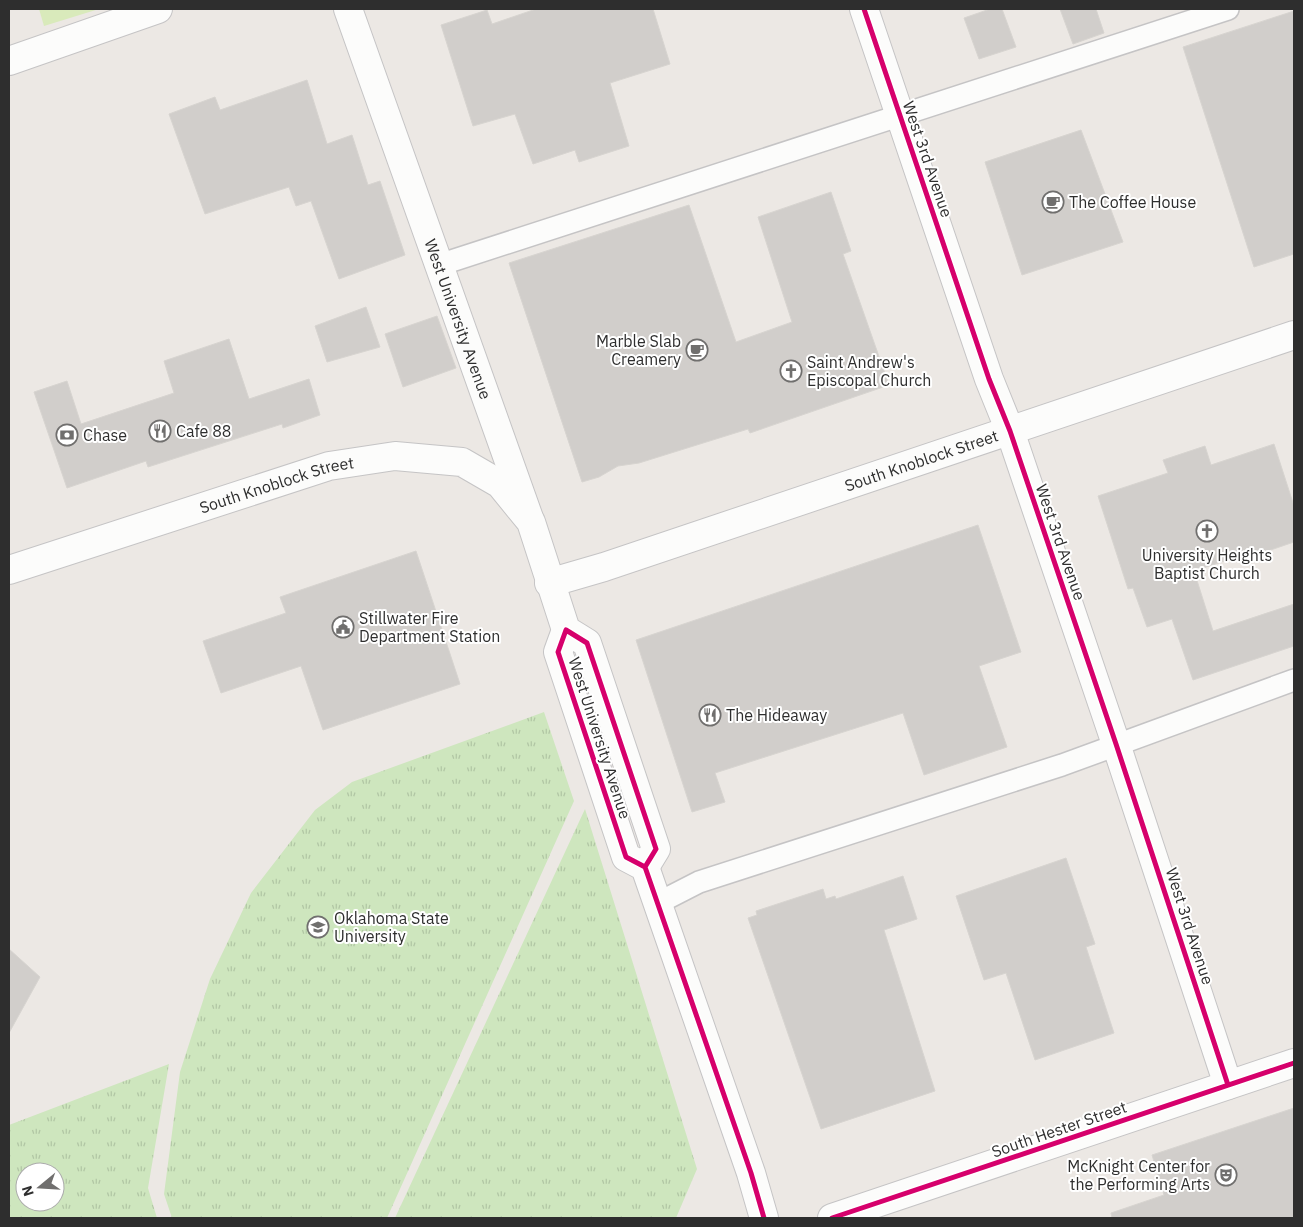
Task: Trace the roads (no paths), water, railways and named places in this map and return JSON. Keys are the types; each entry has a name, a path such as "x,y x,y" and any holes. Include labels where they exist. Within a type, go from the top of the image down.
{"street":[{"path":"9,61 158,9"},
{"name":"West University Avenue","path":"348,9 531,522 549,584 566,630 558,652 626,857 645,867 751,1173 764,1218"},
{"name":"West 3rd Avenue","path":"864,9 989,379 1010,431 1116,744 1228,1085"},
{"name":"South Knoblock Street","path":"549,584 1294,335"},
{"name":"South Knoblock Street","path":"9,570 329,466 395,456 462,462 500,484 531,522"},
{"name":"South Hester Street","path":"832,1218 1294,1063"}],"lane":[{"path":"439,265 1228,9"},
{"path":"658,903 699,882 1062,765 1294,680"}],"place":[{"name":"The Coffee House","path":"1053,202"},
{"name":"Marble Slab Creamery","path":"697,350"},
{"name":"Saint Andrew's Episcopal Church","path":"791,371"},
{"name":"Cafe 88","path":"160,431"},
{"name":"Chase","path":"67,435"},
{"name":"University Heights Baptist Church","path":"1207,531"},
{"name":"Stillwater Fire Department Station","path":"343,627"},
{"name":"The Hideaway","path":"710,715"},
{"name":"Oklahoma State University","path":"318,927"},
{"name":"McKnight Center for the Performing Arts","path":"1226,1175"}]}
